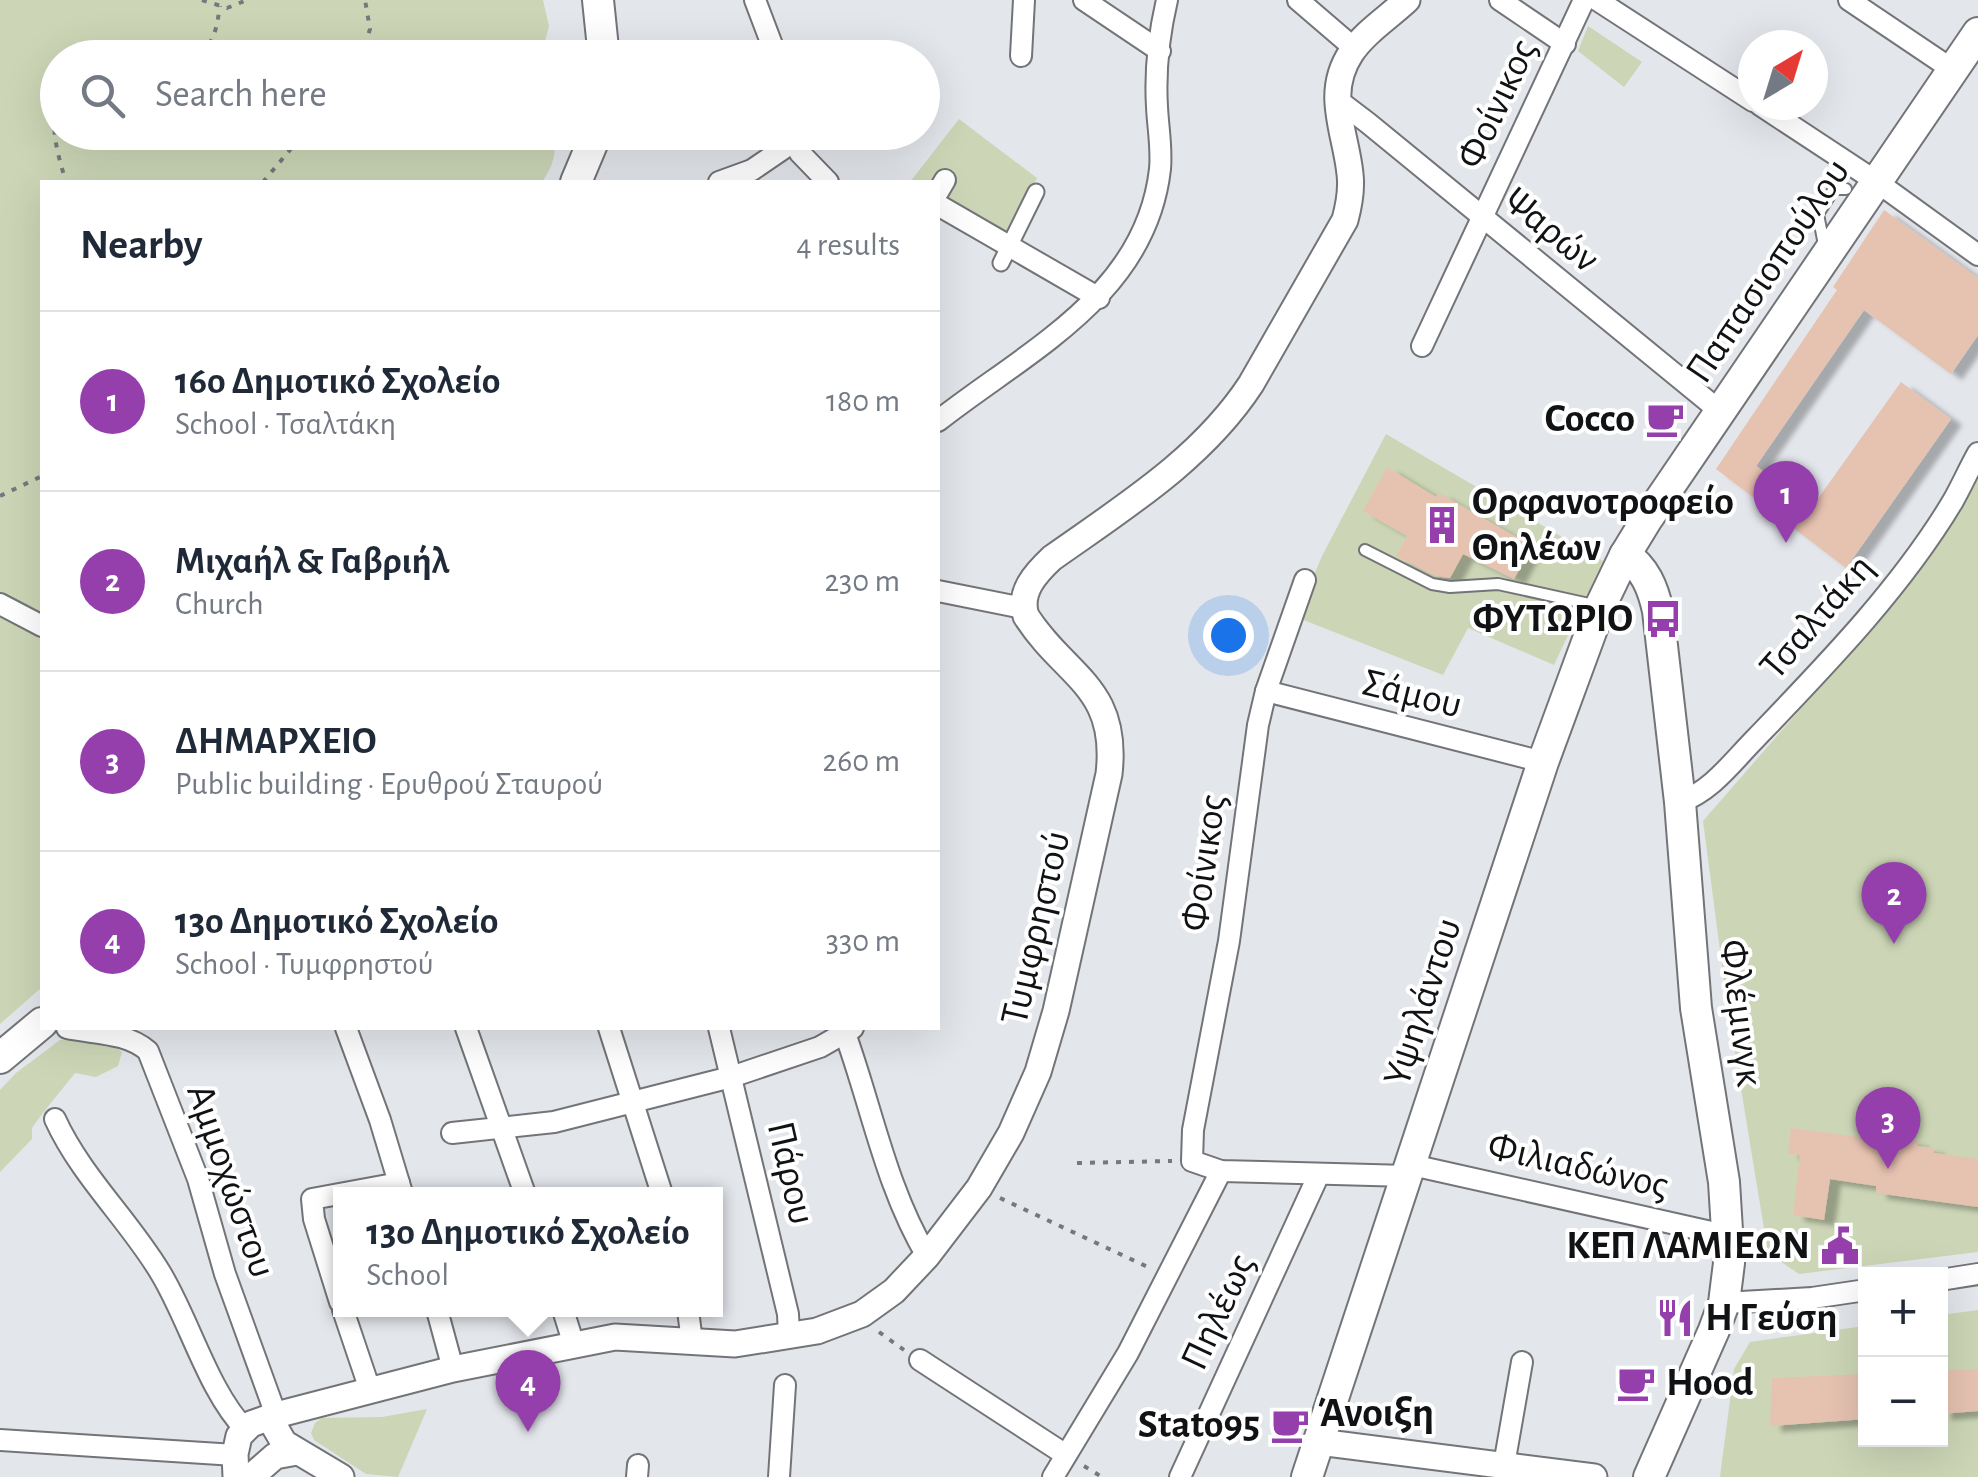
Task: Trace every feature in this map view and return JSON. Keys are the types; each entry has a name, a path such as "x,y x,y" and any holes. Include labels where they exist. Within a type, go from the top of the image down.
{"main road":[{"path":"598,0 602,40"},
{"name":"Παπασιοπούλου","path":"1625,555 1978,32"},
{"path":"577,180 589,150"},
{"name":"Υψηλάντου","path":"1308,1477 1542,762 1600,607 1625,555"},
{"name":"Φλέμινγκ","path":"1625,555 1638,564 1650,583 1658,611 1680,802 1696,1008 1729,1236 1724,1303 1648,1477"},
{"path":"0,1058 40,1026"}],"street":[{"path":"755,0 770,40"},
{"path":"1021,56 1024,0"},
{"path":"1084,0 1160,51"},
{"path":"940,420 1099,298 1124,264 1157,186 1160,160 1156,103 1168,0"},
{"path":"1298,0 1354,48"},
{"path":"940,591 1023,608 1027,590 1038,571 1162,479 1216,430 1244,394 1314,280 1345,220 1351,194 1337,110 1338,81 1354,48 1408,0"},
{"path":"1500,0 1564,44"},
{"name":"Φοίνικος","path":"1422,346 1584,0"},
{"path":"1597,0 1738,90"},
{"path":"1849,0 1953,70"},
{"name":"Ψαρών","path":"1337,110 1343,104 1368,123 1721,412"},
{"path":"1783,120 1978,255"},
{"path":"725,180 752,170 775,150"},
{"path":"801,150 826,180"},
{"path":"1005,254 1036,192"},
{"path":"940,206 1005,254 1099,298"},
{"name":"Τσαλτάκη","path":"1680,802 1696,796 1712,782 1787,706 1878,604 1976,462"},
{"name":"Φοίνικος","path":"1192,1160 1193,1130 1228,940 1266,691 1305,580"},
{"path":"0,604 40,625"},
{"name":"Τυμφρηστού","path":"244,1429 272,1416 370,1390 574,1344 629,1335 735,1344 817,1331 862,1314 894,1291 979,1188 1011,1133 1046,1051 1110,764 1110,730 1102,708 1072,667 1035,629 1023,608"},
{"name":"Σάμου","path":"1266,691 1542,762"},
{"name":"Αμμοχώστου","path":"80,1030 124,1037 148,1051 198,1180 224,1274 272,1416"},
{"path":"347,1030 399,1187"},
{"path":"467,1030 523,1187"},
{"path":"610,1030 660,1187"},
{"name":"Πάρου","path":"720,1030 788,1314 789,1336"},
{"path":"452,1133 554,1122 732,1077 796,1057 847,1030 890,1174 926,1256"},
{"path":"0,1440 236,1466 239,1436 244,1429 221,1394 158,1269 74,1156 55,1119"},
{"path":"1053,1477 1128,1353 1221,1172 1192,1160"},
{"name":"Φιλιαδώνος","path":"1221,1172 1319,1174 1410,1170 1729,1236"},
{"name":"Πηλέως","path":"1180,1477 1319,1174"},
{"path":"333,1197 312,1199 333,1278"},
{"path":"1948,1279 1978,1274"},
{"path":"1724,1303 1858,1291"},
{"path":"346,1317 370,1390"},
{"path":"439,1317 453,1369"},
{"path":"565,1317 574,1344"},
{"path":"689,1317 692,1342"},
{"path":"920,1360 1066,1454"},
{"path":"1504,1465 1522,1362"},
{"path":"779,1477 785,1385"},
{"path":"272,1416 279,1438 341,1477"},
{"path":"1319,1442 1594,1477"},
{"path":"251,1477 262,1464 281,1454 297,1452"}],"lane":[{"path":"1827,256 1818,214 1834,189 1846,189"},
{"path":"1365,550 1432,584 1498,584 1600,607"}],"path":[{"path":"202,0 220,6 236,6 247,0"},
{"path":"365,0 370,29 367,40"},
{"path":"213,40 220,6"},
{"path":"57,150 65,180"},
{"path":"265,180 290,150"},
{"path":"0,496 40,477"},
{"path":"1077,1164 1192,1160"},
{"path":"979,1188 1168,1275"},
{"path":"862,1314 884,1336 920,1360"}],"green space":[{"path":"0,0 543,0 549,26 545,40 40,40 40,150 554,150 543,180 40,180 40,989 0,1024"},
{"path":"1588,26 1642,62 1624,87 1578,51"},
{"path":"959,119 1037,178 1007,236 940,198 940,180 912,180 935,150 940,150 940,143"},
{"path":"1386,434 1603,561 1554,665 1468,628 1443,675 1296,617 1322,556"},
{"path":"1974,475 1978,477 1978,1252 1799,1274 1768,1253 1727,1003 1703,821 1891,605"},
{"path":"93,1038 109,1042 122,1052 118,1066 96,1077 75,1073 32,1128 32,1139 0,1172 0,1090 60,1040"},
{"path":"1978,1310 1978,1477 1720,1477 1734,1369 1750,1342 1858,1327 1858,1447 1948,1447 1948,1314"},
{"path":"427,1409 398,1477 366,1474 314,1440 311,1433 322,1418 382,1417"}],"building":[{"path":"1884,210 1978,278 1978,335 1951,374 1864,310 1756,466 1812,507 1901,382 1951,419 1846,568 1716,469 1837,290 1833,287"},
{"name":"Ορφανοτροφείο Θηλέων","path":"1387,467 1532,546 1514,579 1463,554 1450,578 1435,576 1396,556 1407,536 1363,511"},
{"path":"1791,1128 1895,1142 1896,1138 1918,1141 1917,1146 1934,1148 1934,1153 1978,1159 1978,1207 1876,1193 1876,1186 1830,1179 1824,1220 1793,1215 1800,1155 1788,1154"},
{"path":"1978,1369 1978,1411 1948,1413 1948,1371"},
{"path":"1858,1374 1858,1420 1770,1426 1772,1378"}],"place":[{"name":"Cocco","path":"1665,419"},
{"name":"Ορφανοτροφείο Θηλέων","path":"1442,525"},
{"name":"16ο Δημοτικό Σχολείο","path":"1786,543"},
{"name":"ΦΥΤΩΡΙΟ","path":"1663,619"},
{"name":"Μιχαήλ & Γαβριήλ","path":"1894,944"},
{"name":"ΔΗΜΑΡΧΕΙΟ","path":"1888,1169"},
{"name":"ΚΕΠ ΛΑΜΙΕΩΝ","path":"1840,1246"},
{"name":"Η Γεύση","path":"1675,1318"},
{"name":"Hood","path":"1636,1383"},
{"name":"Stato95","path":"1290,1425"},
{"name":"13ο Δημοτικό Σχολείο","path":"528,1432"}],"district":[{"name":"Άνοιξη","path":"1376,1413"}]}
